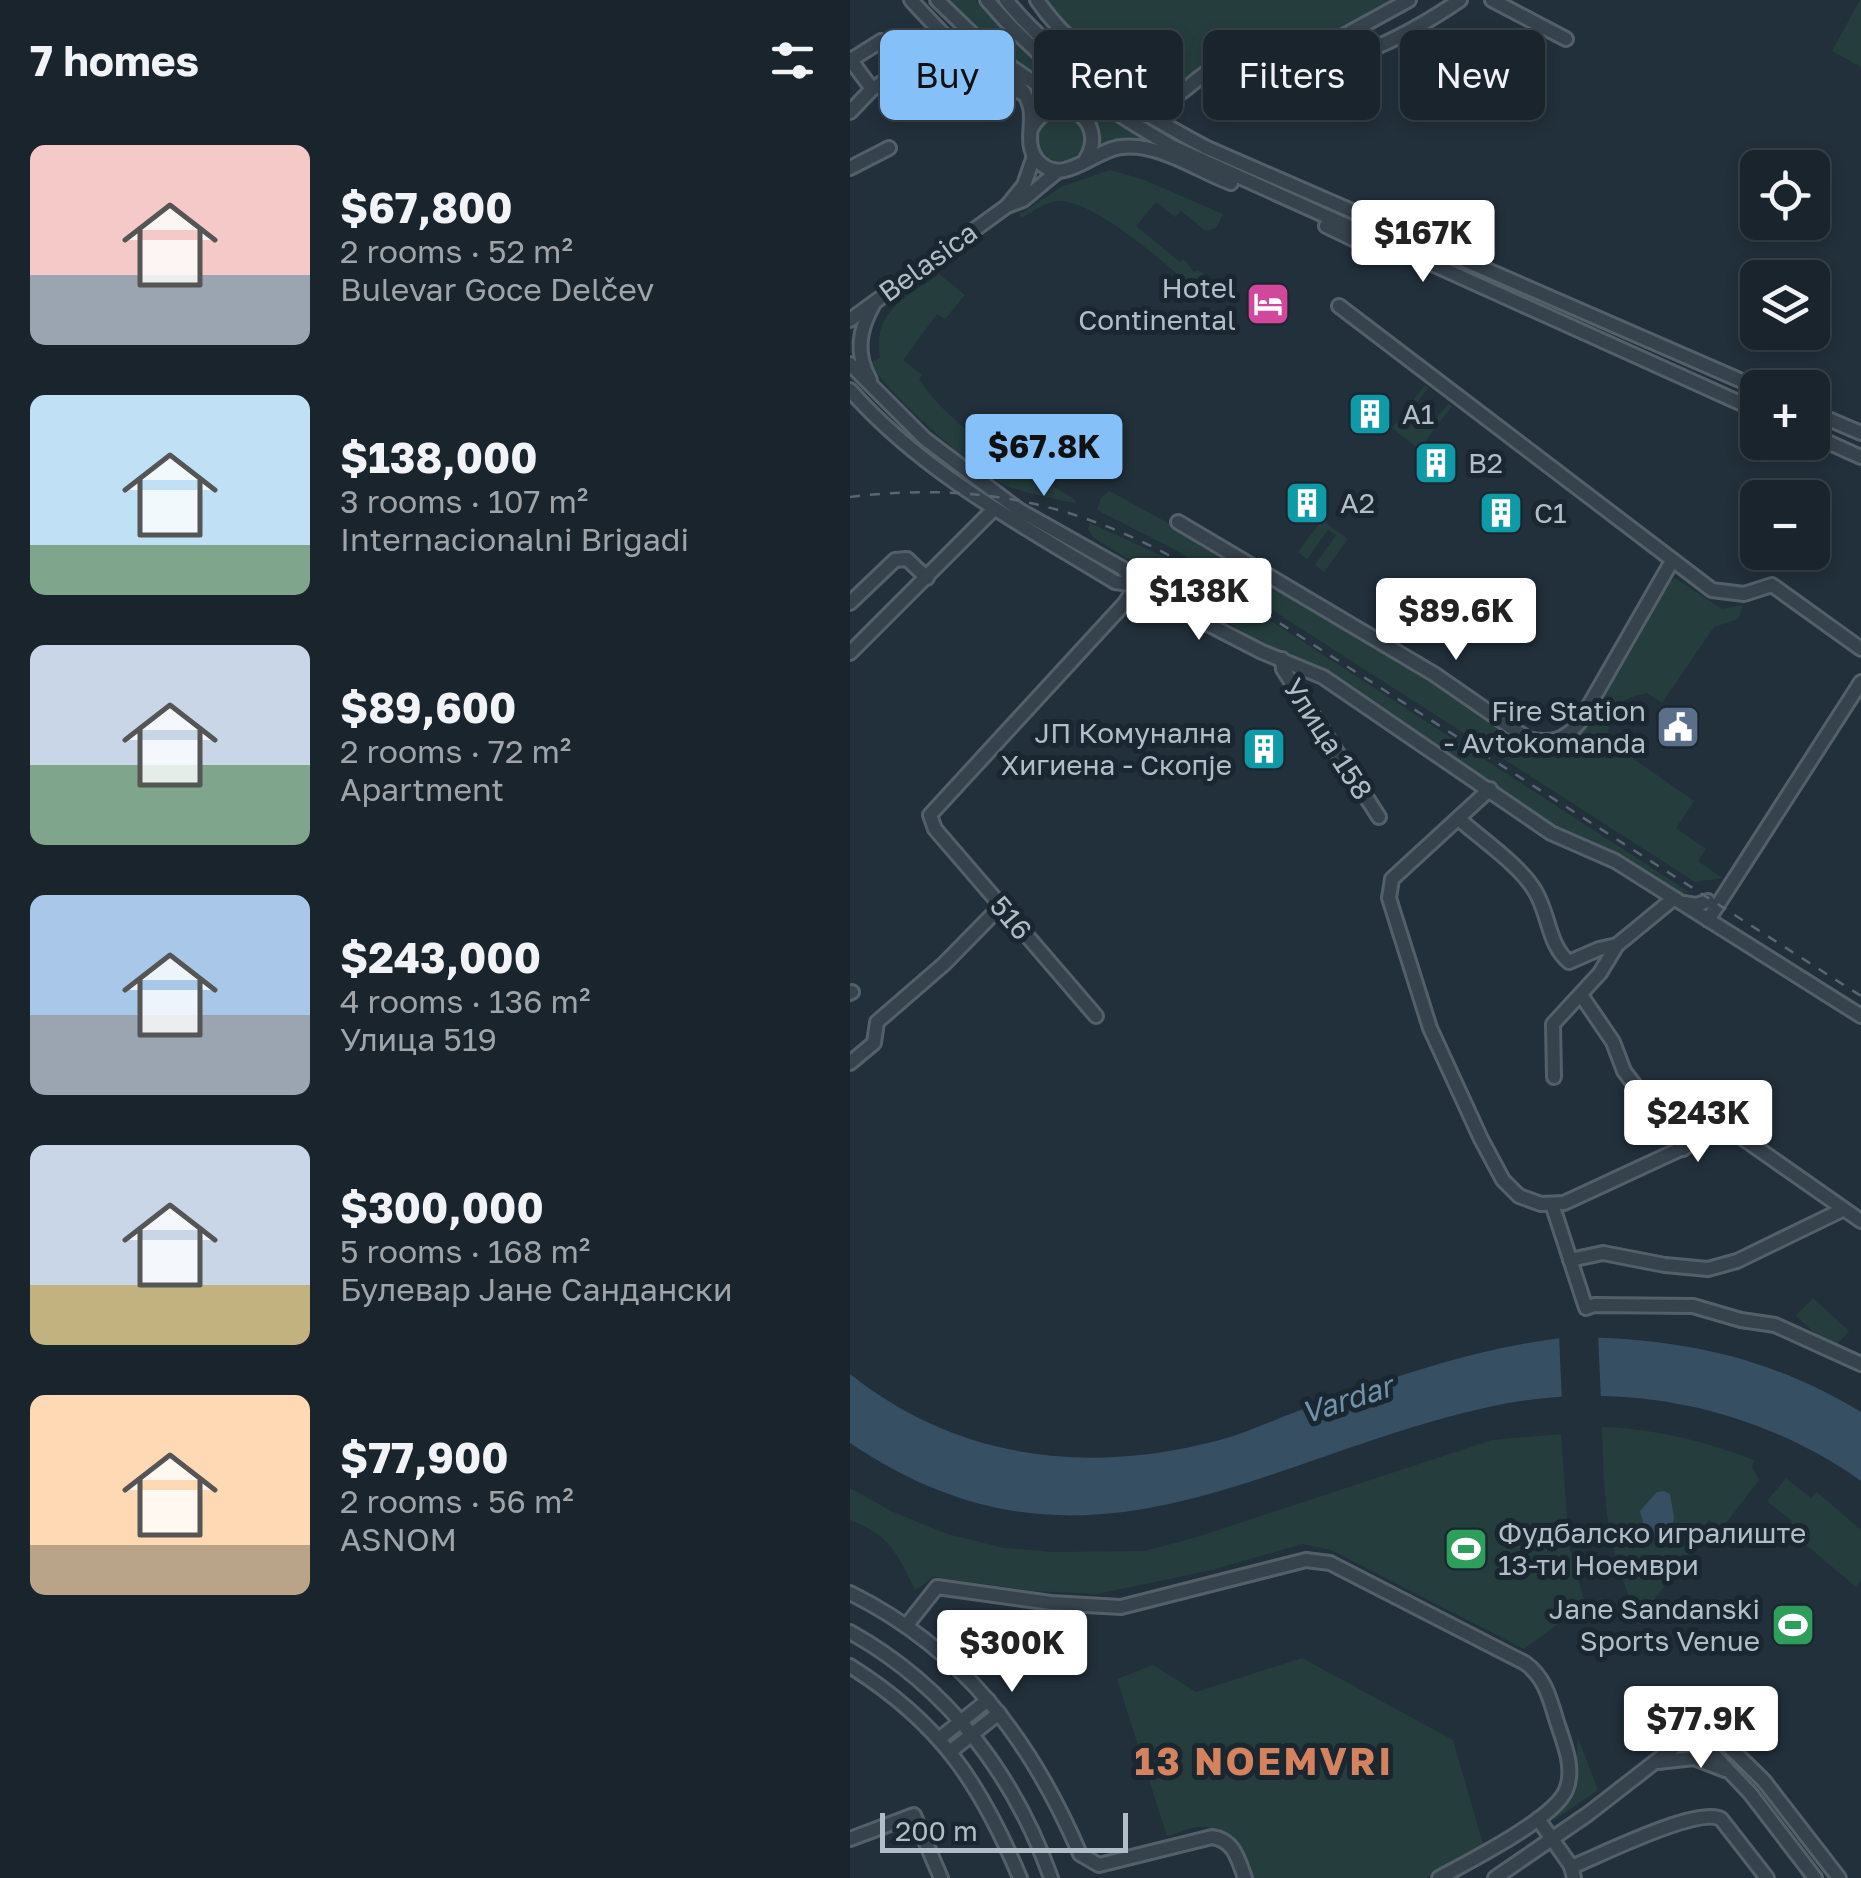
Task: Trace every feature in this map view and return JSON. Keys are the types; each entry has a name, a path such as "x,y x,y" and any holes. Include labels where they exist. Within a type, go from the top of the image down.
{"street":[{"path":"911,0 938,30"},
{"path":"988,0 1030,46 1117,116 1172,148 1299,206 1322,224 1357,242 1531,318 1563,325 1740,403"},
{"path":"1006,0 1035,30"},
{"path":"1028,0 1048,30"},
{"path":"1037,0 1056,28 1073,43 1148,97 1172,99 1203,75"},
{"path":"1354,30 1409,0"},
{"path":"1380,45 1424,24 1460,0"},
{"path":"1492,0 1566,40"},
{"path":"938,1 968,30"},
{"path":"872,89 850,59 880,41"},
{"path":"850,112 880,84"},
{"path":"1014,87 1030,107 1030,147 1049,169 1078,167 1114,148 1137,146 1240,187 1262,190"},
{"path":"1031,129 1037,120"},
{"path":"1085,161 1093,140 1086,120"},
{"path":"1155,120 1205,147 1740,380"},
{"path":"850,168 889,148"},
{"name":"Belasica","path":"850,320 1007,206 1024,185 1034,156"},
{"name":"Belasica","path":"1007,206 1024,200 1058,171"},
{"path":"850,305 873,302 860,343 864,370 878,396"},
{"path":"1340,306 1712,590 1744,594 1772,585 1861,650"},
{"path":"850,364 878,396 968,474 1019,510 1122,568 1138,585 1201,621 1323,677 1550,833 1615,861 1861,1016"},
{"path":"850,390 912,449 994,509 1115,582 1138,585"},
{"path":"1830,420 1861,433"},
{"path":"1830,443 1861,457"},
{"path":"850,653 994,509"},
{"path":"1178,522 1434,674 1528,739 1542,742 1560,740 1579,723 1672,561"},
{"path":"850,603 895,560 908,559 927,578"},
{"name":"516","path":"1096,1016 936,828 930,815 1138,585"},
{"name":"Улица 158","path":"1282,659 1283,669 1379,818"},
{"path":"1705,919 1857,697 1861,682"},
{"path":"1490,790 1392,879 1389,898 1430,1028 1503,1180 1530,1202 1564,1203 1719,1132 1737,1134 1861,1221"},
{"path":"1460,819 1530,883 1540,900 1554,944 1565,960 1569,962 1617,945"},
{"path":"1672,900 1696,905 1731,883"},
{"path":"1554,1077 1553,1024 1600,973 1617,945 1672,900"},
{"path":"1705,919 1708,901"},
{"path":"850,1063 874,1042 877,1022 944,964 1001,906"},
{"path":"1581,995 1613,1042 1624,1070 1683,1149"},
{"path":"1552,1204 1586,1308 1594,1304 1693,1306 1774,1325 1861,1364"},
{"path":"1570,1260 1603,1253 1708,1269 1737,1261 1842,1210"},
{"path":"906,1626 937,1587 1051,1603 1122,1607 1306,1560 1330,1563 1537,1671 1548,1694 1569,1775 1559,1800 1538,1819 1438,1878"},
{"path":"850,1593 906,1626 956,1666 988,1700 1042,1775 1080,1854 1099,1865 1205,1838 1221,1838 1234,1851 1245,1878"},
{"path":"850,1632 903,1667 961,1720 1020,1806 1051,1878"},
{"path":"850,1666 910,1709 951,1751 989,1811 1020,1878"},
{"path":"940,1738 988,1700"},
{"path":"951,1751 999,1713"},
{"path":"1496,1878 1705,1722 1764,1781 1838,1878"},
{"path":"1693,1733 1740,1781 1816,1878"},
{"path":"1656,1762 1694,1758 1718,1766 1740,1781"},
{"path":"1538,1819 1572,1872 1689,1818 1711,1814 1721,1819 1767,1878"},
{"path":"850,1839 914,1815 941,1878"}],"green space":[{"path":"943,0 975,0 1004,30 976,30"},
{"path":"1045,0 1406,0 1350,30 1203,30 1203,78 1188,82 1183,81 1183,30 1064,28"},
{"path":"1861,0 1861,67 1832,51"},
{"path":"1014,40 1034,61 1034,79 1014,65"},
{"path":"1047,120 1077,120 1084,129 1084,147 1071,160 1053,160 1040,147 1040,129"},
{"path":"1091,120 1113,120 1150,143 1132,140 1099,147 1097,129"},
{"path":"1110,170 1142,179 1223,214 1216,228 1206,231 1181,211 1175,217 1156,202 1136,226 1180,262 1184,259 1194,272 1198,270 1211,279 1205,288 1213,295 1208,301 1158,257 1094,212 1058,201 1022,218 1019,215 1061,187"},
{"path":"939,274 965,295 945,319 937,314 903,360 922,375 919,379 933,398 969,431 1076,500 1075,503 1023,491 993,478 912,411 870,363 880,358 881,328 886,317 903,299"},
{"path":"1425,385 1428,388 1413,407 1433,422 1448,404 1452,406 1419,449 1392,428"},
{"path":"1109,491 1277,586 1421,675 1514,740 1537,749 1560,747 1586,721 1618,673 1667,584 1675,578 1722,609 1743,605 1738,619 1714,627 1662,703 1647,693 1622,702 1613,713 1608,739 1694,801 1676,828 1706,849 1698,861 1722,878 1695,882 1246,593 1172,548 1097,510 1101,498"},
{"path":"1322,520 1348,539 1324,572 1315,565 1336,535 1328,530 1307,559 1298,552"},
{"path":"1090,523 1191,569 1689,892 1673,897 1563,835 1093,537 1088,529"},
{"path":"1813,1298 1849,1331 1833,1349 1796,1316"},
{"path":"1602,1427 1661,1433 1735,1453 1754,1460 1752,1467 1759,1480 1722,1528 1709,1520 1699,1531 1703,1536 1641,1623 1620,1573 1609,1527"},
{"path":"1561,1434 1569,1545 1585,1604 1524,1649 1331,1550 1303,1544 1212,1570 1097,1594 1034,1591 934,1577 915,1590 891,1547 874,1532 850,1520 850,1488 891,1511 947,1534 1004,1548 1145,1551 1492,1440"},
{"path":"1786,1478 1811,1498 1817,1492 1861,1530 1861,1581 1856,1587 1786,1528 1792,1521 1767,1501"},
{"path":"1302,1658 1453,1740 1483,1844 1426,1878 1250,1878 1239,1852 1219,1831 1196,1827 1167,1836 1117,1679 1153,1665 1196,1692"},
{"path":"1578,1738 1598,1790 1554,1820 1549,1815 1575,1776"}],"water":[{"name":"Vardar","path":"1572,1337 1686,1346 1757,1364 1826,1393 1861,1412 1861,1481 1820,1455 1732,1417 1638,1398 1590,1396 1541,1398 1493,1406 1408,1429 1249,1482 1172,1503 1095,1515 1017,1511 936,1489 850,1443 850,1374 891,1403 978,1442 1071,1457 1119,1457 1216,1441 1435,1365 1537,1341"},
{"path":"1657,1492 1670,1494 1674,1520 1655,1538 1646,1534 1640,1511"}],"pier":[{"path":"1598,1333 1601,1401 1562,1402 1559,1334"}],"railway":[{"path":"850,497 949,493 1040,505 1127,535 1170,556 1861,996"}],"place":[{"name":"Hotel Continental","path":"1268,304"},
{"name":"A1","path":"1370,414"},
{"name":"B2","path":"1436,463"},
{"name":"A2","path":"1307,503"},
{"name":"C1","path":"1501,513"},
{"name":"Fire Station - Avtokomanda","path":"1678,727"},
{"name":"ЈП Комунална Хигиена - Скопје","path":"1264,749"},
{"name":"Фудбалско игралиште 13-ти Ноември","path":"1466,1549"},
{"name":"Jane Sandanski Sports Venue","path":"1793,1625"}],"district":[{"name":"13 NOEMVRI","path":"1264,1762"}]}
